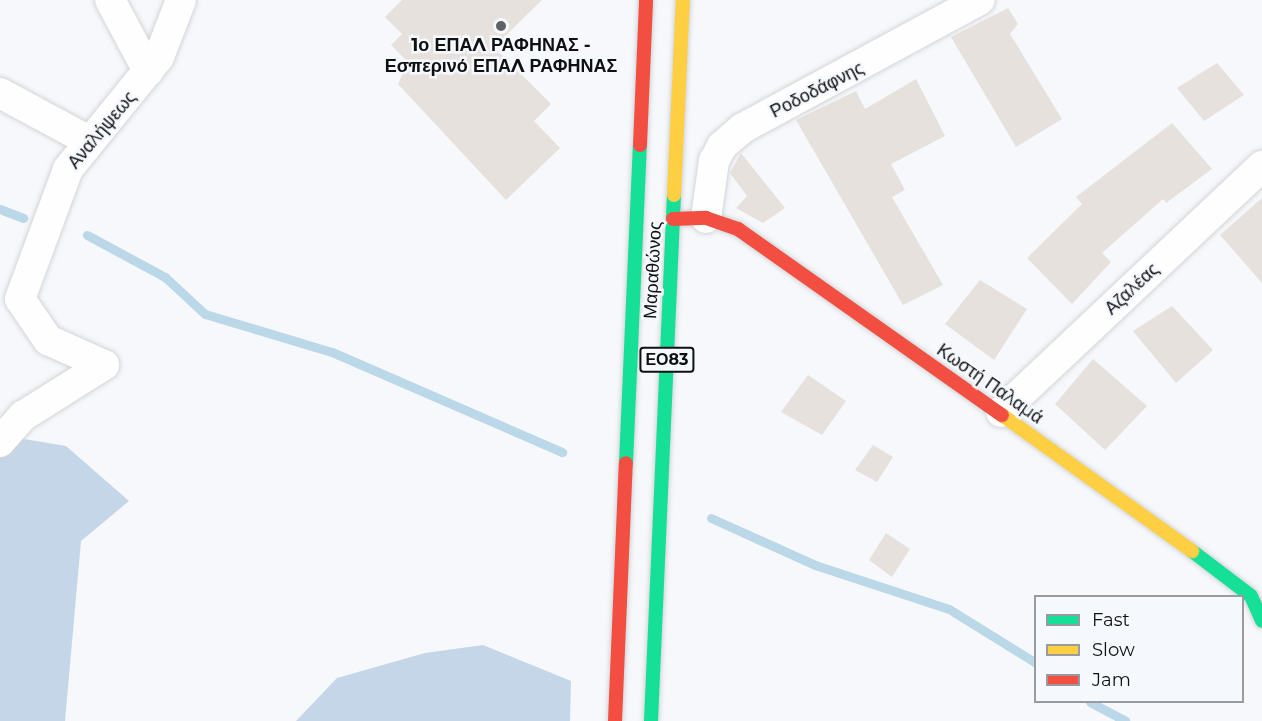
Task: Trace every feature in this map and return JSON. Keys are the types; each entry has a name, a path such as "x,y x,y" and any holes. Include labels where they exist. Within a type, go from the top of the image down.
{"main road":[{"name":"Μαραθώνος","path":"615,721 646,0"},
{"name":"Μαραθώνος","path":"651,721 683,0"},
{"name":"Κωστή Παλαμά","path":"673,219 706,218 738,229 770,249 1001,412 1251,596 1262,621"}],"street":[{"path":"110,0 148,71"},
{"name":"Αναλήψεως","path":"10,295 56,192 89,141 148,71 181,0"},
{"name":"Ροδοδάφνης","path":"706,218 714,161 722,146 743,128 980,0"},
{"path":"0,93 89,141"},
{"name":"Αζαλέας","path":"1001,412 1262,166"},
{"path":"0,442 23,416 104,365 48,340 10,295"}],"shaded area":[{"path":"0,435 66,446 129,501 81,541 65,721 0,721"},
{"path":"483,645 571,681 570,721 296,721 337,678 425,653"}],"building":[{"path":"402,0 542,0 494,47 551,104 534,121 560,148 506,200 398,84 408,62 391,45 402,34 385,17"},
{"path":"1008,8 1018,24 1010,34 1062,119 1016,147 951,37"},
{"path":"1217,63 1244,95 1204,121 1177,88"},
{"path":"916,79 945,136 891,164 905,190 892,197 943,285 903,305 796,120 856,91 865,109"},
{"path":"1172,123 1212,169 1166,203 1163,199 1102,253 1111,262 1072,304 1027,258 1082,204 1076,197"},
{"path":"741,153 785,208 763,223 736,208 747,196 730,173"},
{"path":"1262,198 1262,283 1220,235"},
{"path":"980,280 1027,309 994,360 945,324"},
{"path":"1172,306 1213,350 1176,383 1133,331"},
{"path":"1093,359 1147,406 1105,450 1055,404"},
{"path":"808,375 846,401 822,435 781,412"},
{"path":"873,445 893,457 877,482 855,470"},
{"path":"886,533 910,549 892,577 869,560"}],"waterway":[{"path":"0,209 23,218"},
{"path":"87,235 165,277 205,314 332,352 562,452"},
{"path":"711,518 815,565 949,609 1034,662"},
{"path":"1092,703 1125,721"}],"traffic: fast":[{"path":"626,463 640,145"},
{"path":"651,721 674,195"},
{"path":"1192,551 1251,596 1262,621"}],"traffic: slow":[{"path":"674,195 683,0"},
{"path":"1002,415 1192,551"}],"traffic: jam":[{"path":"640,145 646,0"},
{"path":"673,219 706,218 738,229 1002,415"},
{"path":"615,721 626,463"}],"place":[{"name":"1ο ΕΠΑΛ ΡΑΦΗΝΑΣ - Εσπερινό ΕΠΑΛ ΡΑΦΗΝΑΣ","path":"501,26"}]}
